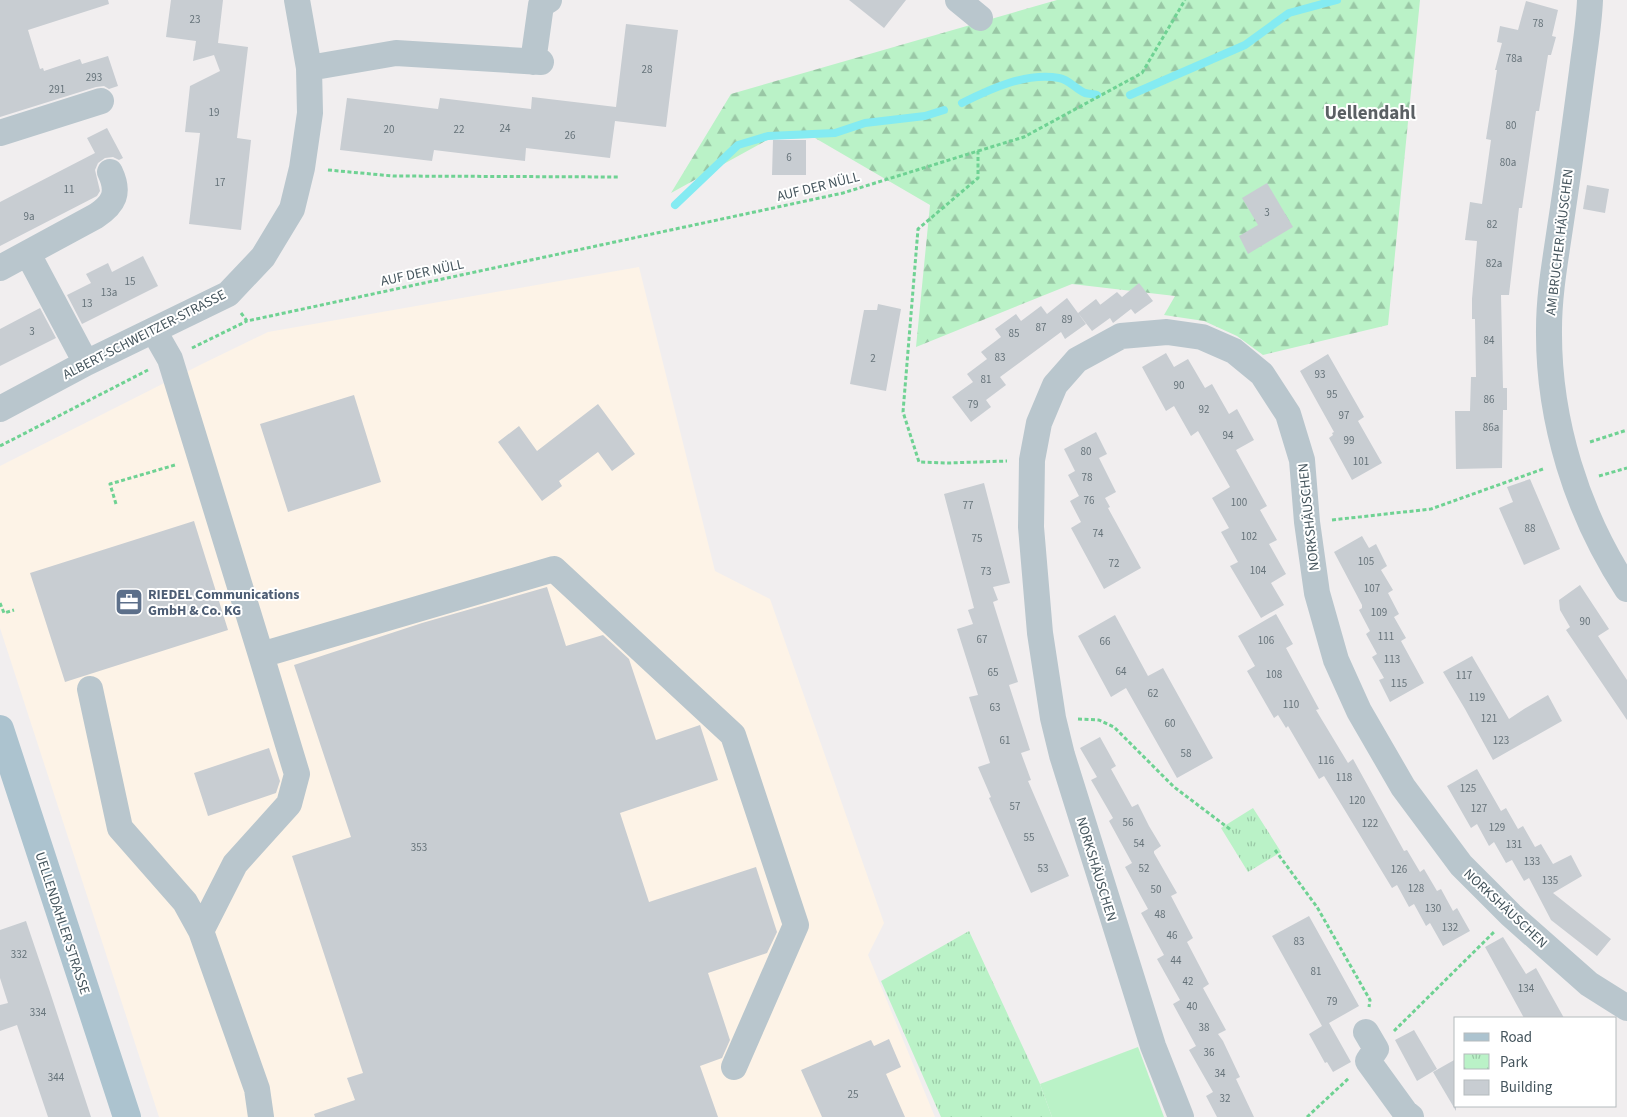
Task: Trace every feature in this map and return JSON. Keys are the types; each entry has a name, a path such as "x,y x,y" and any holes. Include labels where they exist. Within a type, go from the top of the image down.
{"main road":[{"name":"UELLENDAHLER STRASSE","path":"0,729 126,1117"}],"street":[{"name":"ALBERT-SCHWEITZER-STRASSE","path":"0,409 86,363 228,294 263,257 292,208 302,168 310,114 309,68 297,0"},
{"path":"309,68 396,53 537,62 541,5 549,0"},
{"path":"958,0 980,18"},
{"name":"AM BRUCHER HÄUSCHEN","path":"1590,0 1574,130 1550,294 1548,329 1550,372 1556,412 1566,455 1590,521 1617,574 1627,589"},
{"path":"0,133 101,101"},
{"path":"0,268 106,209 115,196 115,182 110,172"},
{"path":"28,254 86,363"},
{"path":"154,331 170,359 297,774 289,804 235,864 201,932"},
{"name":"NORKSHÄUSCHEN","path":"1181,1117 1152,1046 1062,755 1053,718 1040,633 1031,527 1032,460 1039,423 1045,408 1056,385 1077,360 1121,336 1167,332 1202,337 1234,352 1262,374 1288,414 1302,460 1307,522 1316,593 1336,660 1359,711 1403,788 1461,865 1511,915 1589,984 1627,1008"},
{"path":"261,655 554,569 733,734 796,925 734,1067"},
{"path":"90,689 120,828 185,902 201,932 257,1089 261,1117"},
{"path":"1370,1047 1405,1112 1411,1117"}],"path":[{"name":"AUF DER NÜLL","path":"0,446 247,321 844,193 1024,137 1142,72 1185,0"},
{"path":"978,151 978,178 918,228 903,412 919,462 948,463 1032,460"},
{"path":"302,168 393,176 620,178"},
{"path":"228,294 247,321"},
{"path":"1307,522 1431,509 1627,430"},
{"path":"116,504 110,484 177,465"},
{"path":"0,603 4,613 14,610"},
{"path":"1053,718 1099,720 1114,727 1174,787 1231,830"},
{"path":"1275,850 1317,907 1370,1000 1370,1047"},
{"path":"1307,1117 1370,1047 1511,915"}],"shaded area":[{"path":"639,267 715,571 770,599 884,923 868,955 935,1117 159,1117 0,628 0,466 268,332"}],"green space":[{"path":"1057,0 1420,0 1388,325 1263,355 1237,336 1204,321 1164,315 1175,296 1072,284 916,347 930,205 815,138 769,139 671,193 731,94"},
{"path":"1253,808 1281,852 1248,872 1221,828"},
{"path":"969,931 1040,1084 1052,1117 941,1117 881,981"},
{"path":"1138,1047 1164,1117 1052,1117 1040,1084"}],"building":[{"path":"0,0 108,0 109,4 28,30 40,69 43,68 44,71 80,59 82,64 108,56 118,86 109,89 104,86 96,87 0,117"},
{"path":"171,0 223,0 218,43 248,47 237,138 251,140 241,230 189,224 200,133 185,132 190,86 220,71 214,55 193,61 196,41 166,37"},
{"path":"849,0 906,0 884,28"},
{"path":"1526,1 1558,10 1552,36 1556,37 1551,55 1548,55 1539,111 1536,111 1522,208 1519,208 1509,295 1501,295 1503,388 1507,388 1507,410 1503,410 1502,468 1456,469 1455,411 1470,411 1471,377 1476,377 1475,319 1472,319 1472,299 1477,241 1465,240 1470,202 1482,204 1491,140 1486,139 1497,70 1495,70 1502,43 1497,42 1500,26 1518,30"},
{"path":"626,24 678,30 666,127 615,121 610,158 526,148 525,161 434,150 432,161 340,150 347,98 438,109 440,98 531,109 532,97 616,107"},
{"path":"107,128 123,158 119,160 113,157 105,158 98,163 95,170 100,191 97,196 0,246 0,202 95,153 87,138"},
{"path":"773,140 806,140 806,175 772,175"},
{"path":"1267,183 1293,227 1248,254 1239,236 1258,225 1242,198"},
{"path":"1587,185 1609,189 1605,213 1583,209"},
{"path":"143,256 158,286 82,324 67,295 91,283 86,274 108,263 112,272"},
{"path":"1139,283 1153,301 1135,314 1131,309 1113,323 1110,318 1092,331 1078,313 1096,299 1100,305 1117,292 1122,297"},
{"path":"1067,298 1086,324 1065,339 1061,332 1000,377 1006,385 986,400 991,407 971,422 952,397 973,382 967,374 987,359 981,352 1001,337 995,329 1016,314 1021,321 1041,306 1047,314"},
{"path":"878,304 901,309 886,391 850,384 864,310 877,310"},
{"path":"40,308 56,338 0,366 0,329"},
{"path":"1166,353 1174,367 1188,359 1205,388 1212,384 1229,414 1237,409 1254,440 1236,450 1267,506 1260,510 1277,540 1269,544 1286,574 1271,583 1284,605 1261,618 1230,566 1238,562 1221,532 1229,528 1212,498 1230,487 1198,431 1191,436 1174,406 1166,411 1142,367"},
{"path":"1328,354 1364,417 1358,421 1382,463 1352,480 1329,438 1334,432 1300,371"},
{"path":"354,395 381,482 288,512 260,424"},
{"path":"598,404 635,454 612,471 598,452 559,481 562,486 542,501 498,442 519,426 537,451"},
{"path":"1096,432 1107,454 1099,458 1116,492 1105,498 1110,507 1108,508 1141,568 1104,589 1071,528 1081,522 1070,501 1079,496 1068,475 1075,471 1064,449"},
{"path":"1530,479 1560,549 1524,565 1499,508 1513,502 1507,487"},
{"path":"984,483 1010,583 993,587 998,600 993,602 1018,682 1009,685 1030,750 1021,753 1031,780 1028,781 1069,876 1031,893 989,798 991,797 978,767 990,763 969,697 978,695 957,629 973,624 968,610 974,608 944,494"},
{"name":"RIEDEL Communications GmbH & Co. KG","path":"194,521 228,630 65,682 30,573"},
{"path":"1362,536 1369,548 1376,544 1387,566 1381,570 1393,590 1388,593 1399,614 1394,617 1406,638 1401,641 1424,683 1390,702 1379,680 1384,678 1372,657 1377,654 1366,634 1370,631 1359,610 1362,608 1362,605 1334,552"},
{"path":"1580,585 1609,629 1598,636 1627,680 1627,720 1566,630 1570,627 1560,610 1559,600"},
{"path":"547,587 566,646 603,635 629,659 656,740 700,725 718,780 620,813 649,902 756,867 777,932 767,953 708,973 730,1040 722,1058 700,1066 718,1117 315,1117 314,1114 355,1100 347,1078 363,1073 292,856 351,837 294,665 422,623"},
{"path":"1276,614 1293,644 1286,648 1319,709 1316,710 1348,763 1353,759 1404,851 1407,850 1420,872 1424,869 1437,891 1441,889 1453,911 1457,908 1470,931 1443,946 1430,923 1426,926 1414,904 1409,907 1397,885 1392,888 1324,776 1319,779 1288,726 1286,728 1278,715 1274,718 1247,671 1255,666 1238,636"},
{"path":"1115,615 1148,676 1163,668 1213,758 1177,778 1126,688 1111,697 1078,636"},
{"path":"1472,656 1509,719 1548,695 1562,721 1493,760 1443,672"},
{"path":"1100,737 1116,766 1111,769 1132,807 1138,804 1161,846 1154,853 1177,893 1171,896 1193,938 1187,942 1209,984 1203,988 1226,1030 1218,1034 1240,1077 1236,1079 1254,1117 1217,1117 1206,1096 1213,1092 1189,1050 1196,1046 1173,1004 1180,1000 1157,959 1164,955 1141,913 1148,909 1125,867 1132,863 1109,821 1113,818 1091,780 1097,777 1080,748"},
{"path":"269,748 280,781 276,793 208,816 194,773"},
{"path":"1477,769 1501,811 1506,808 1518,829 1523,826 1535,847 1541,844 1553,864 1571,855 1582,876 1553,893 1611,939 1597,956 1551,920 1529,878 1524,881 1512,860 1506,863 1494,842 1489,846 1477,824 1471,828 1447,786"},
{"path":"1309,916 1359,1006 1329,1023 1351,1062 1333,1072 1327,1062 1325,1063 1309,1034 1322,1026 1272,936"},
{"path":"26,921 91,1117 48,1117 17,1025 0,1031 0,1005 8,1003 0,978 0,930"},
{"path":"1503,937 1526,974 1536,968 1563,1017 1523,1017 1485,947"},
{"path":"1414,1030 1437,1069 1417,1081 1395,1040"},
{"path":"889,1039 901,1067 886,1074 905,1117 822,1117 801,1070 871,1040 874,1046"},
{"path":"1454,1060 1454,1107 1456,1107 1456,1111 1433,1072"}],"waterway":[{"path":"1130,95 1245,45 1289,13 1337,0"},
{"path":"962,103 996,87 1034,77 1063,79 1085,93 1097,95"},
{"path":"675,205 738,145 768,136 835,133 865,123 925,116 944,110"}],"place":[{"name":"RIEDEL Communications GmbH & Co. KG","path":"129,602"}],"district":[{"name":"Uellendahl","path":"1370,112"}]}
